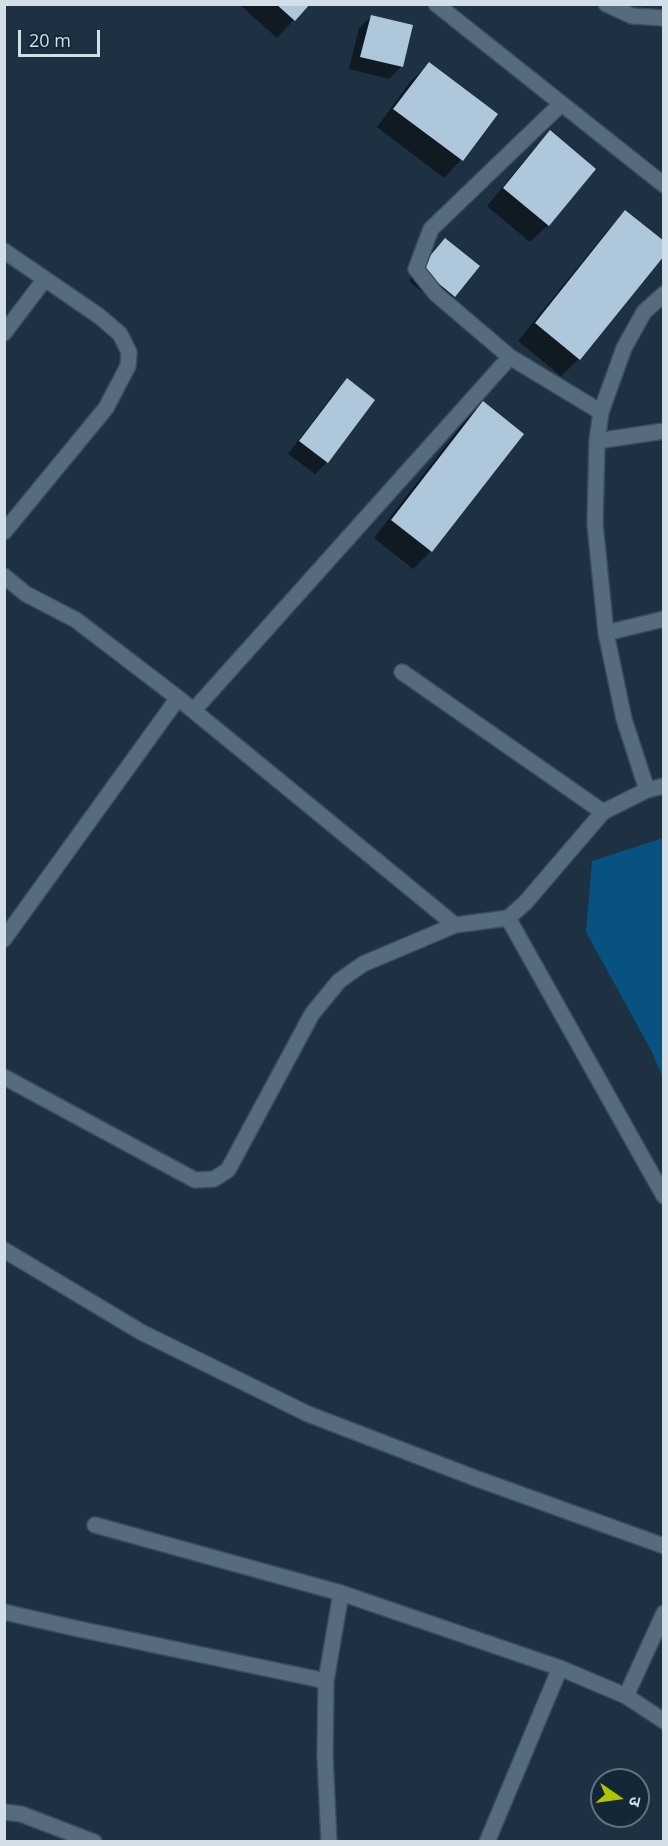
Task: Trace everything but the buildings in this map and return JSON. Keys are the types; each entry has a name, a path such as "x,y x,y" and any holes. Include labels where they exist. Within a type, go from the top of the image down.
{"street":[{"path":"436,4 663,185"},
{"path":"606,4 663,18"},
{"path":"561,104 431,229 416,269 436,294 510,357 601,412"},
{"path":"4,251 99,316 120,334 129,352 128,366 106,408 4,532"},
{"path":"4,333 45,279"},
{"path":"647,790 624,719 606,633 595,524 597,441 601,412 624,348 644,312 663,294"},
{"path":"194,710 510,357"},
{"path":"597,441 663,431"},
{"path":"4,576 26,594 76,620 194,710 455,925"},
{"path":"606,633 663,619"},
{"path":"402,672 603,812"},
{"path":"4,939 178,698"},
{"path":"4,1077 195,1180 214,1179 228,1170 312,1014 339,981 363,964 455,925 508,918 525,903 603,812 647,790 663,786"},
{"path":"508,918 663,1196"},
{"path":"4,1250 141,1332 308,1414 475,1478 663,1545"},
{"path":"95,1525 342,1593 560,1668 626,1696 663,1721"},
{"path":"329,1842 325,1756 326,1681 342,1593"},
{"path":"4,1612 326,1681"},
{"path":"626,1696 663,1613"},
{"path":"487,1842 560,1668"},
{"path":"4,1812 21,1814 94,1842"}],"water":[{"path":"664,838 663,1078 651,1050 586,932 592,861"}]}
